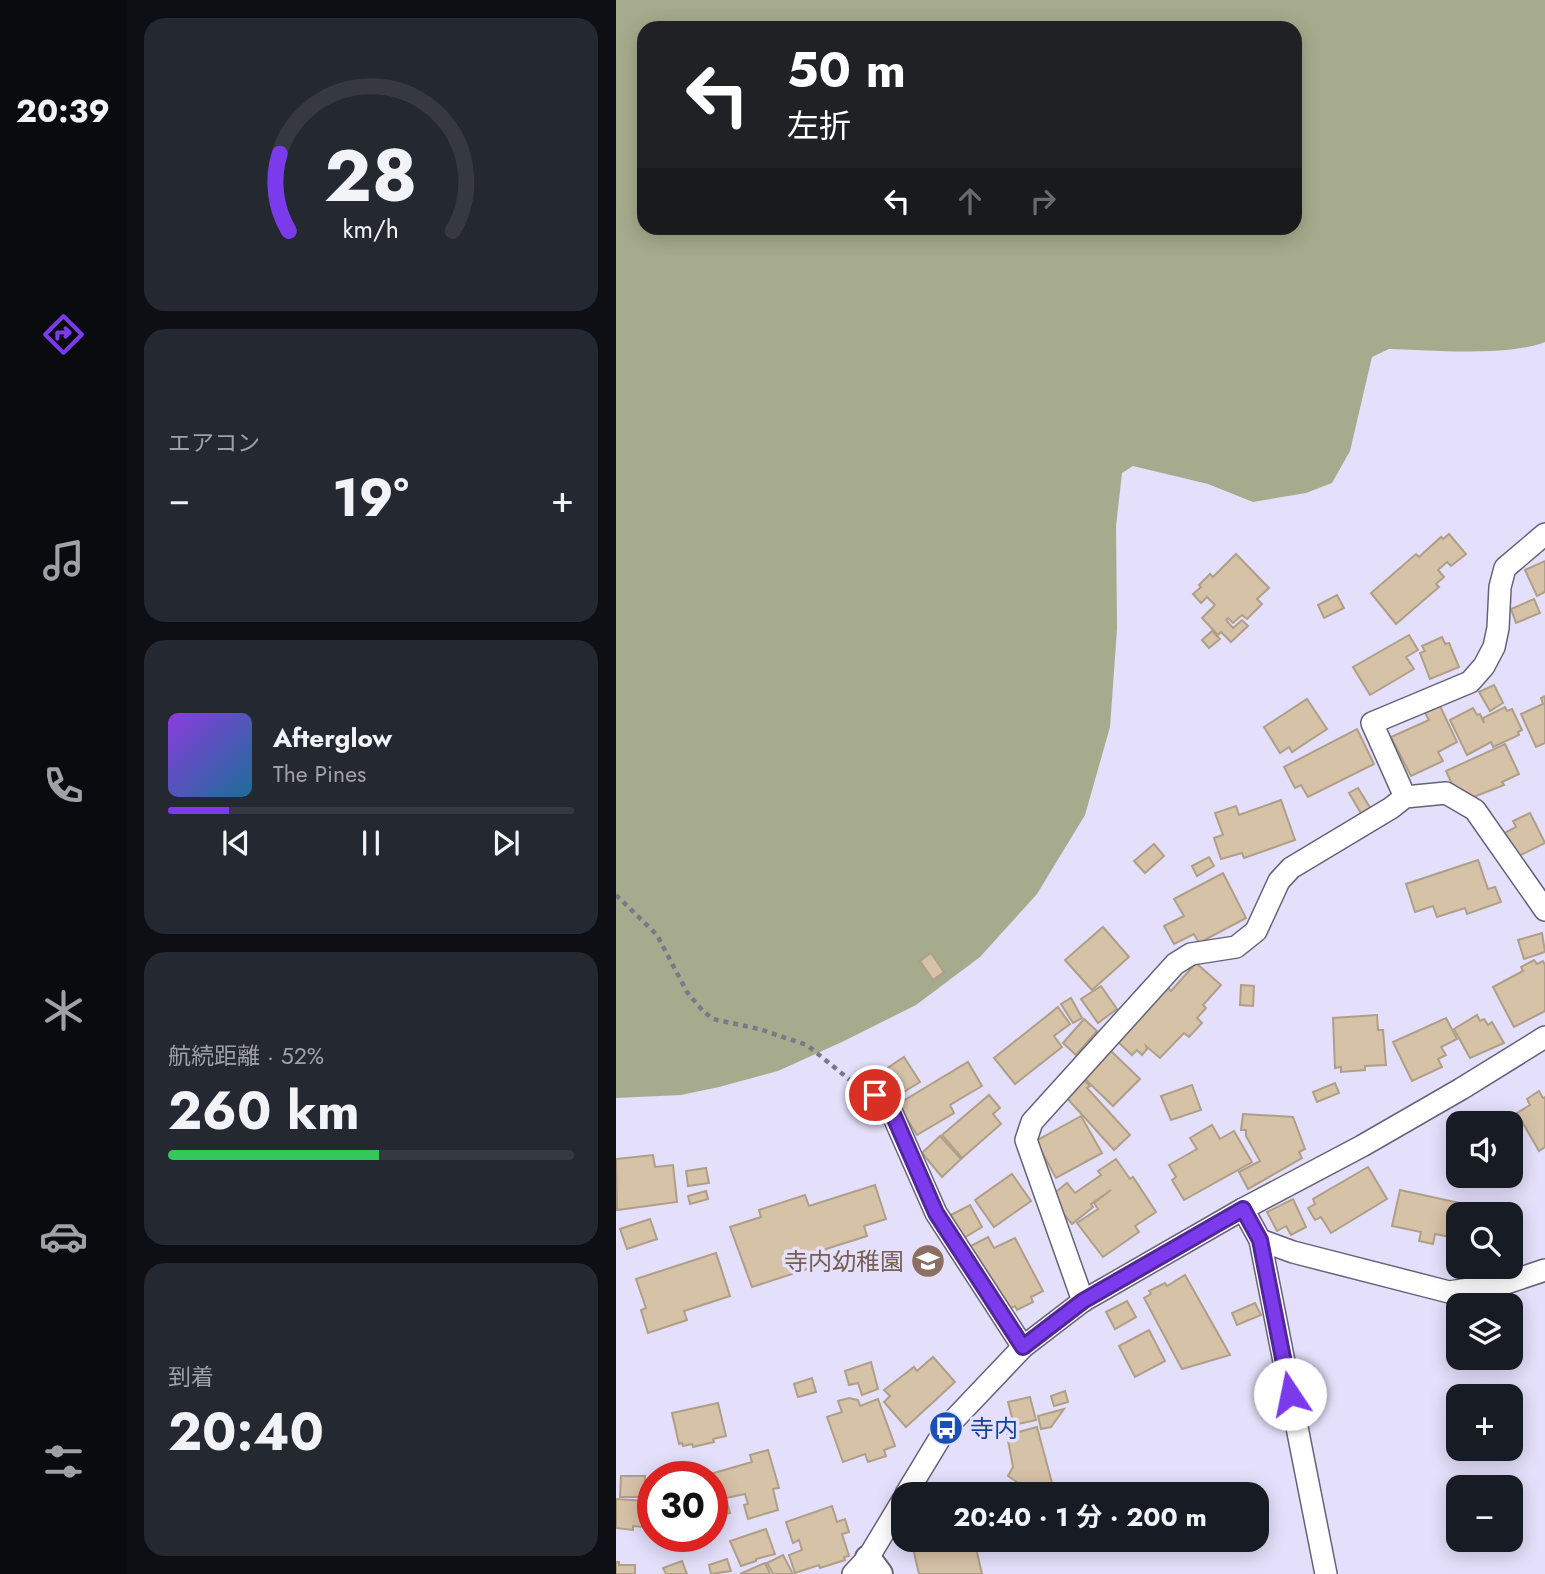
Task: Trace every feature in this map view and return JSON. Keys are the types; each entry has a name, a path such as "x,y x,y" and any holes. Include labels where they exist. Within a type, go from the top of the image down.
{"street":[{"path":"1405,797 1372,723 1470,682 1494,647 1500,587 1505,568 1545,534"},
{"path":"1083,1301 1026,1140 1032,1122 1175,964 1191,954 1236,947 1256,931 1279,881 1291,867 1405,797 1446,793 1475,810 1545,910"},
{"path":"913,1482 946,1428 1023,1347 1083,1301 1243,1209 1395,1127 1545,1037"},
{"path":"875,1095 892,1112 936,1213 1023,1347"},
{"path":"1243,1209 1260,1240 1326,1574"},
{"path":"1260,1240 1293,1252 1449,1292 1503,1284 1545,1270"},
{"path":"867,1569 891,1523"}],"path":[{"path":"616,895 657,935 687,992 703,1011 713,1018 759,1029 807,1045 823,1056 847,1080 875,1095"}],"green space":[{"path":"616,0 1545,0 1545,342 1511,350 1490,351 1389,349 1372,357 1350,451 1332,483 1306,493 1253,502 1208,484 1133,466 1122,473 1116,526 1117,629 1110,727 1085,815 1037,894 980,957 916,1005 778,1071 681,1095 616,1098"}],"building":[{"path":"1449,534 1466,554 1451,566 1447,562 1438,570 1444,577 1436,584 1439,587 1396,624 1371,593 1416,554 1419,557 1441,537 1443,539"},
{"path":"1236,554 1269,588 1257,599 1262,604 1247,619 1242,615 1233,623 1228,618 1226,620 1233,628 1242,620 1248,626 1231,642 1221,632 1218,635 1202,618 1215,605 1207,597 1201,603 1193,594 1210,574 1213,577"},
{"path":"1545,561 1545,592 1537,596 1525,570"},
{"path":"1337,595 1344,608 1324,618 1318,605"},
{"path":"1534,599 1540,613 1516,623 1511,609"},
{"path":"1212,631 1220,639 1209,648 1202,640"},
{"path":"1409,635 1418,650 1406,657 1414,669 1370,695 1353,667"},
{"path":"1442,637 1445,644 1449,643 1459,667 1430,679 1420,653 1425,651 1422,646"},
{"path":"1494,685 1503,703 1490,711 1479,692"},
{"path":"1545,696 1545,743 1536,747 1521,714 1543,704 1541,698"},
{"path":"1307,699 1327,729 1292,752 1289,747 1280,753 1264,727"},
{"path":"1440,706 1457,742 1438,752 1443,761 1411,776 1391,737 1429,720 1425,713"},
{"path":"1505,707 1507,711 1512,709 1522,730 1518,732 1519,735 1493,747 1491,742 1467,755 1450,720 1473,708 1484,723 1483,718"},
{"path":"1357,729 1374,764 1308,797 1301,785 1295,788 1284,767"},
{"path":"1505,744 1519,774 1502,782 1504,785 1466,800 1462,790 1456,793 1446,771"},
{"path":"1358,788 1371,809 1362,815 1349,793"},
{"path":"1281,800 1295,840 1244,858 1242,853 1221,859 1214,838 1223,835 1215,813 1236,806 1239,815"},
{"path":"1530,813 1545,843 1513,859 1501,835 1516,827 1513,821"},
{"path":"1154,844 1164,856 1145,873 1134,861"},
{"path":"1209,857 1214,866 1197,876 1192,866"},
{"path":"1478,860 1488,889 1495,887 1501,902 1467,914 1465,908 1437,917 1433,906 1415,912 1406,884"},
{"path":"1223,873 1246,918 1199,943 1194,934 1174,944 1164,926 1184,916 1174,899"},
{"path":"1103,927 1129,957 1092,990 1065,960"},
{"path":"1542,933 1545,952 1524,959 1518,940"},
{"path":"931,953 944,972 933,980 920,961"},
{"path":"1534,960 1537,964 1543,961 1545,965 1545,1011 1514,1027 1493,987 1523,971 1521,967"},
{"path":"1196,963 1221,985 1203,1005 1206,1008 1197,1018 1202,1023 1189,1037 1184,1033 1160,1058 1146,1046 1147,1049 1142,1055 1137,1050 1132,1055 1118,1042 1166,986 1171,991"},
{"path":"1241,985 1254,986 1253,1006 1240,1005"},
{"path":"1101,986 1117,1009 1098,1023 1081,999"},
{"path":"1071,998 1082,1018 1073,1023 1061,1004"},
{"path":"1058,1007 1070,1024 1054,1036 1062,1047 1015,1084 994,1058"},
{"path":"1377,1015 1378,1030 1383,1030 1386,1065 1365,1066 1365,1070 1341,1072 1341,1067 1335,1068 1333,1018"},
{"path":"1477,1015 1480,1021 1484,1019 1488,1025 1492,1022 1504,1043 1470,1058 1454,1029"},
{"path":"1446,1018 1457,1039 1441,1047 1446,1055 1438,1059 1442,1067 1412,1081 1393,1042"},
{"path":"1084,1019 1097,1031 1076,1055 1063,1043"},
{"path":"1111,1051 1140,1079 1113,1106 1084,1078"},
{"path":"904,1057 920,1082 902,1093 886,1069"},
{"path":"968,1062 982,1086 950,1105 954,1113 917,1135 898,1104"},
{"path":"1084,1080 1090,1086 1087,1088 1130,1135 1114,1150 1066,1097"},
{"path":"1335,1083 1339,1093 1317,1102 1313,1092"},
{"path":"1192,1085 1201,1110 1171,1120 1161,1096"},
{"path":"1539,1091 1543,1098 1545,1097 1545,1147 1539,1151 1523,1123 1523,1111 1520,1111 1530,1105 1527,1099"},
{"path":"989,1095 1000,1108 993,1114 1001,1124 962,1158 942,1135"},
{"path":"1243,1114 1293,1117 1305,1149 1299,1152 1302,1158 1248,1189 1239,1172 1260,1161 1246,1136 1246,1130 1241,1130"},
{"path":"1081,1116 1102,1153 1056,1178 1036,1141"},
{"path":"1212,1125 1220,1139 1234,1131 1252,1162 1184,1200 1172,1180 1176,1177 1169,1165 1197,1149 1190,1138"},
{"path":"940,1136 961,1159 942,1177 922,1153"},
{"path":"653,1155 655,1167 673,1165 677,1202 617,1210 616,1159"},
{"path":"1116,1159 1130,1179 1133,1177 1156,1212 1135,1226 1139,1232 1103,1257 1077,1223 1098,1209 1094,1203 1111,1190 1091,1204 1093,1207 1072,1224 1057,1206 1052,1195 1067,1183 1075,1193 1101,1175 1098,1171"},
{"path":"1368,1167 1387,1199 1331,1233 1321,1217 1315,1220 1308,1208 1315,1204 1313,1199"},
{"path":"706,1168 709,1183 688,1186 686,1171"},
{"path":"1012,1174 1031,1201 994,1227 975,1200"},
{"path":"875,1185 886,1219 864,1226 867,1236 826,1249 829,1262 752,1287 730,1227 761,1217 759,1210 805,1195 809,1206"},
{"path":"1400,1190 1455,1202 1446,1202 1446,1236 1435,1234 1433,1244 1419,1241 1421,1232 1392,1226"},
{"path":"706,1191 708,1199 690,1204 688,1196"},
{"path":"1293,1199 1306,1227 1291,1235 1286,1226 1277,1231 1267,1212"},
{"path":"970,1205 982,1227 962,1239 949,1216"},
{"path":"650,1219 657,1239 627,1249 620,1229"},
{"path":"988,1237 994,1248 1015,1238 1043,1291 1031,1297 1033,1302 1017,1310 1015,1306 1007,1310 969,1247"},
{"path":"716,1253 730,1296 684,1311 687,1320 648,1333 641,1310 646,1308 636,1279"},
{"path":"1185,1275 1230,1355 1182,1369 1144,1298 1151,1294 1149,1291 1165,1283 1167,1286"},
{"path":"1127,1301 1136,1317 1115,1329 1106,1312"},
{"path":"1255,1303 1261,1315 1237,1325 1232,1313"},
{"path":"1149,1330 1165,1361 1135,1377 1119,1346"},
{"path":"933,1357 955,1382 906,1427 884,1402 890,1396 884,1390 914,1367 917,1371"},
{"path":"871,1362 878,1389 862,1395 858,1383 849,1385 845,1371"},
{"path":"812,1378 816,1392 798,1397 794,1384"},
{"path":"1065,1391 1068,1402 1054,1406 1051,1396"},
{"path":"1030,1397 1036,1420 1014,1425 1008,1402"},
{"path":"849,1398 858,1400 860,1406 878,1399 895,1446 884,1450 886,1456 868,1462 865,1454 843,1462 827,1417 842,1412 838,1401"},
{"path":"718,1403 726,1436 693,1447 692,1444 679,1444 672,1413"},
{"path":"1064,1409 1051,1427 1041,1429 1038,1416"},
{"path":"1037,1427 1052,1482 1017,1482 1008,1476 1013,1467 1007,1435"},
{"path":"768,1450 779,1488 773,1489 778,1510 748,1519 744,1505 748,1504 745,1494 728,1498 728,1469 752,1462 750,1455"},
{"path":"621,1476 637,1476 637,1497 620,1497"},
{"path":"616,1499 637,1500 637,1526 633,1526 633,1530 616,1528"},
{"path":"832,1506 837,1522 845,1519 849,1532 842,1534 849,1556 844,1557 845,1560 820,1568 819,1565 795,1573 789,1555 802,1550 799,1540 793,1543 786,1522"},
{"path":"766,1529 775,1554 741,1566 730,1541"},
{"path":"914,1552 977,1552 982,1574 919,1574"},
{"path":"783,1555 793,1574 773,1574 767,1563"},
{"path":"727,1559 731,1571 711,1574 709,1565"},
{"path":"682,1561 687,1574 666,1574 663,1568"},
{"path":"616,1562 619,1562 619,1565 635,1565 635,1574 616,1574"},
{"path":"765,1563 770,1574 740,1574"}],"place":[{"name":"寺内幼稚園","path":"928,1261"},
{"name":"寺内","path":"946,1428"}],"route":[{"path":"875,1095 892,1112 936,1213 1023,1347 1083,1301 1243,1209 1260,1240 1290,1394"}]}
